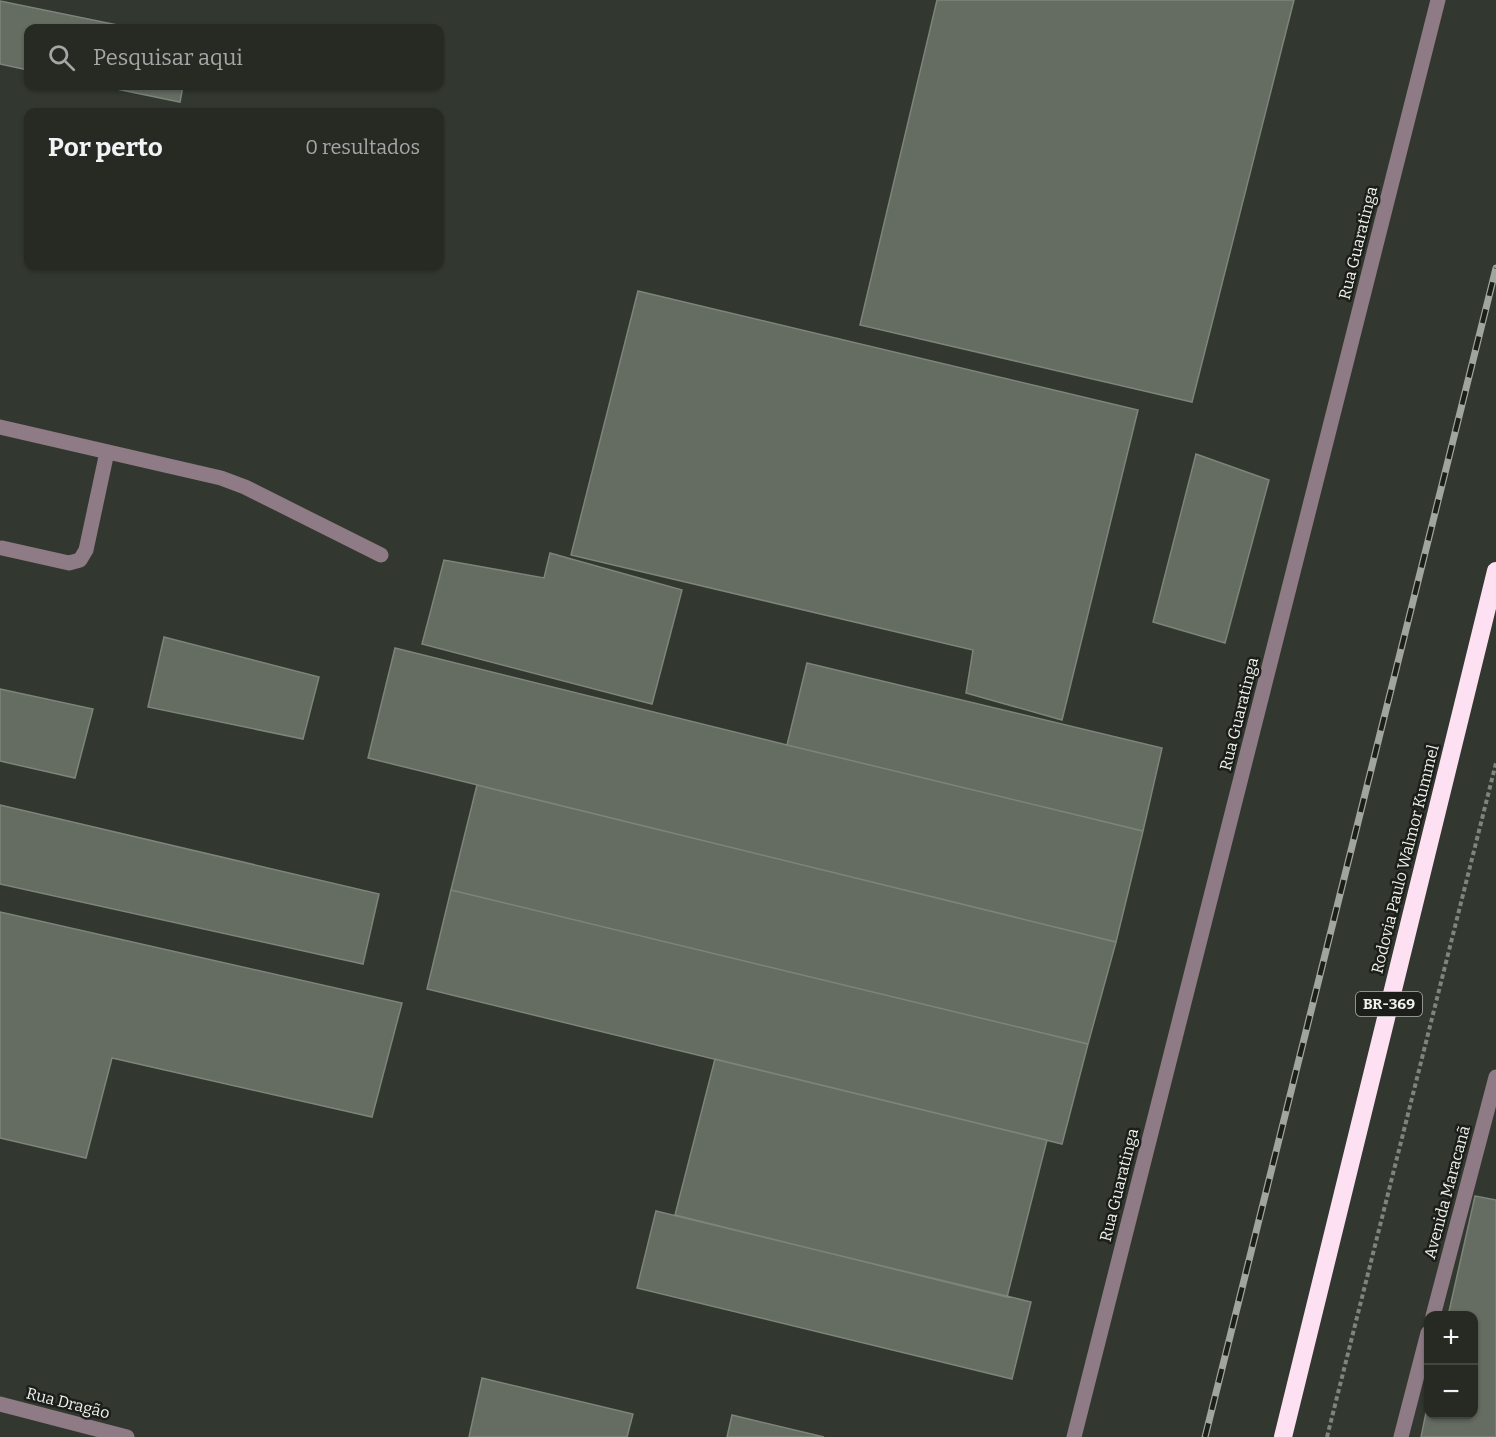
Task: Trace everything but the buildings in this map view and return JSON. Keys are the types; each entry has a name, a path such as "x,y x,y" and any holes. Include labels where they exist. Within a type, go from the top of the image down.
{"highway":[{"name":"Rodovia Paulo Walmor Kummel","path":"1283,1437 1496,571"}],"street":[{"name":"Rua Guaratinga","path":"1074,1437 1438,0"},
{"path":"0,427 221,478 381,555"},
{"path":"2,548 69,563 80,560 86,550 107,452"},
{"name":"Avenida Maracanã","path":"1434,1311 1496,1077"},
{"path":"1401,1437 1424,1348"},
{"name":"Rua Dragão","path":"0,1404 127,1437"}],"path":[{"path":"1328,1437 1496,763"}],"railway":[{"path":"1205,1437 1496,268"}]}
